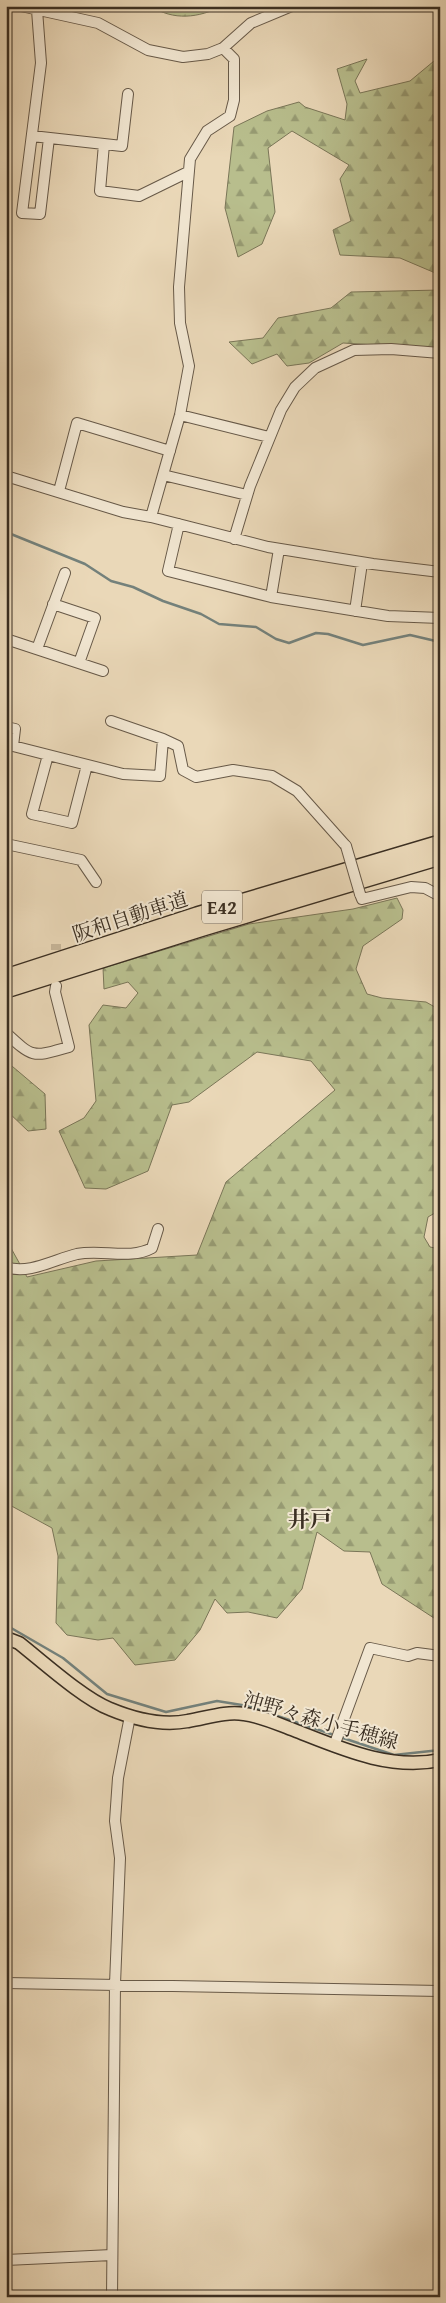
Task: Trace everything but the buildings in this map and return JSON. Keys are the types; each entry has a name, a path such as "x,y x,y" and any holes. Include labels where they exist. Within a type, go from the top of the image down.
{"highway":[{"name":"阪和自動車道","path":"6,977 197,915 440,843"},
{"name":"阪和自動車道","path":"6,990 440,856"}],"main road":[{"name":"沖野々森小手穂線","path":"6,1638 18,1643 90,1698 109,1709 130,1716 169,1723 231,1712 246,1714 271,1721 334,1746 404,1764 440,1760"}],"street":[{"path":"21,6 98,23 148,50 183,57 208,54 224,48 251,23 292,6"},
{"path":"37,10 41,63 22,213 40,214 49,138"},
{"path":"151,517 180,415 189,366 180,323 179,287 190,159 207,131 230,116 234,100 234,59 224,48"},
{"path":"32,136 122,146 128,94"},
{"path":"104,144 100,191 140,196 188,172"},
{"path":"234,539 247,495 281,410 295,387 315,368 354,350 391,349 440,353"},
{"path":"180,415 269,437"},
{"path":"59,491 77,423 170,451"},
{"path":"163,475 247,495"},
{"path":"6,476 123,512 151,517 279,549 362,563 440,572"},
{"path":"179,524 168,571 272,597 388,616 440,618"},
{"path":"272,597 279,549"},
{"path":"355,611 362,563"},
{"path":"37,649 65,573"},
{"path":"53,604 95,618 79,663"},
{"path":"6,639 103,671"},
{"path":"111,721 163,738 178,746 183,770 196,778 234,770 272,776 297,791 346,846 362,899 411,887 425,888 440,896"},
{"path":"6,727 15,730 13,746 123,774 160,776 163,738"},
{"path":"48,755 32,814 72,823 87,764"},
{"path":"6,844 81,860 96,882"},
{"path":"6,1032 32,1055 41,1055 68,1046 55,992 56,986"},
{"path":"6,1267 28,1268 78,1254 142,1254 152,1248 158,1229"},
{"path":"334,1746 370,1648 408,1656 417,1653 440,1656"},
{"path":"112,2297 115,1984 120,1858 115,1822 118,1778 130,1716"},
{"path":"6,1983 440,1991"},
{"path":"6,2260 112,2255"}],"green space":[{"path":"151,6 222,6 195,15 177,16 159,11"},
{"path":"440,56 440,275 400,258 340,255 333,230 351,221 340,179 349,165 292,131 268,148 275,212 262,244 238,257 225,208 234,127 267,111 299,102 305,107 345,120 347,104 337,69 367,59 355,81 360,93 410,81"},
{"path":"440,290 440,349 343,343 309,363 287,366 277,354 252,364 229,342 263,338 278,318 331,308 351,292"},
{"path":"397,898 403,910 402,919 363,946 356,969 367,994 382,998 426,1002 440,1010 440,1210 428,1217 424,1237 430,1247 440,1249 440,1622 382,1584 370,1552 344,1551 317,1532 302,1589 277,1618 248,1612 227,1613 215,1599 200,1630 175,1660 135,1665 113,1638 98,1640 67,1635 56,1623 58,1556 52,1528 6,1503 6,1239 27,1277 96,1261 197,1255 226,1182 335,1090 311,1061 257,1052 189,1102 172,1105 148,1171 106,1189 85,1188 59,1131 84,1118 96,1101 89,1025 103,1005 126,1008 138,993 128,982 104,989 103,968 249,924 353,909"},
{"path":"6,1061 45,1094 46,1129 28,1131 6,1110"}],"waterway":[{"path":"6,532 85,564 111,581 133,587 163,601 201,614 219,624 256,627 276,639 289,643 316,633 328,634 363,645 410,635 440,642"},
{"path":"6,1625 63,1658 107,1694 166,1712 217,1701 248,1706 334,1735"},
{"path":"340,1737 394,1755 440,1750"}],"tunnel":[{"path":"56,944 56,965"}],"district":[{"name":"井戸","path":"310,1519"}]}
